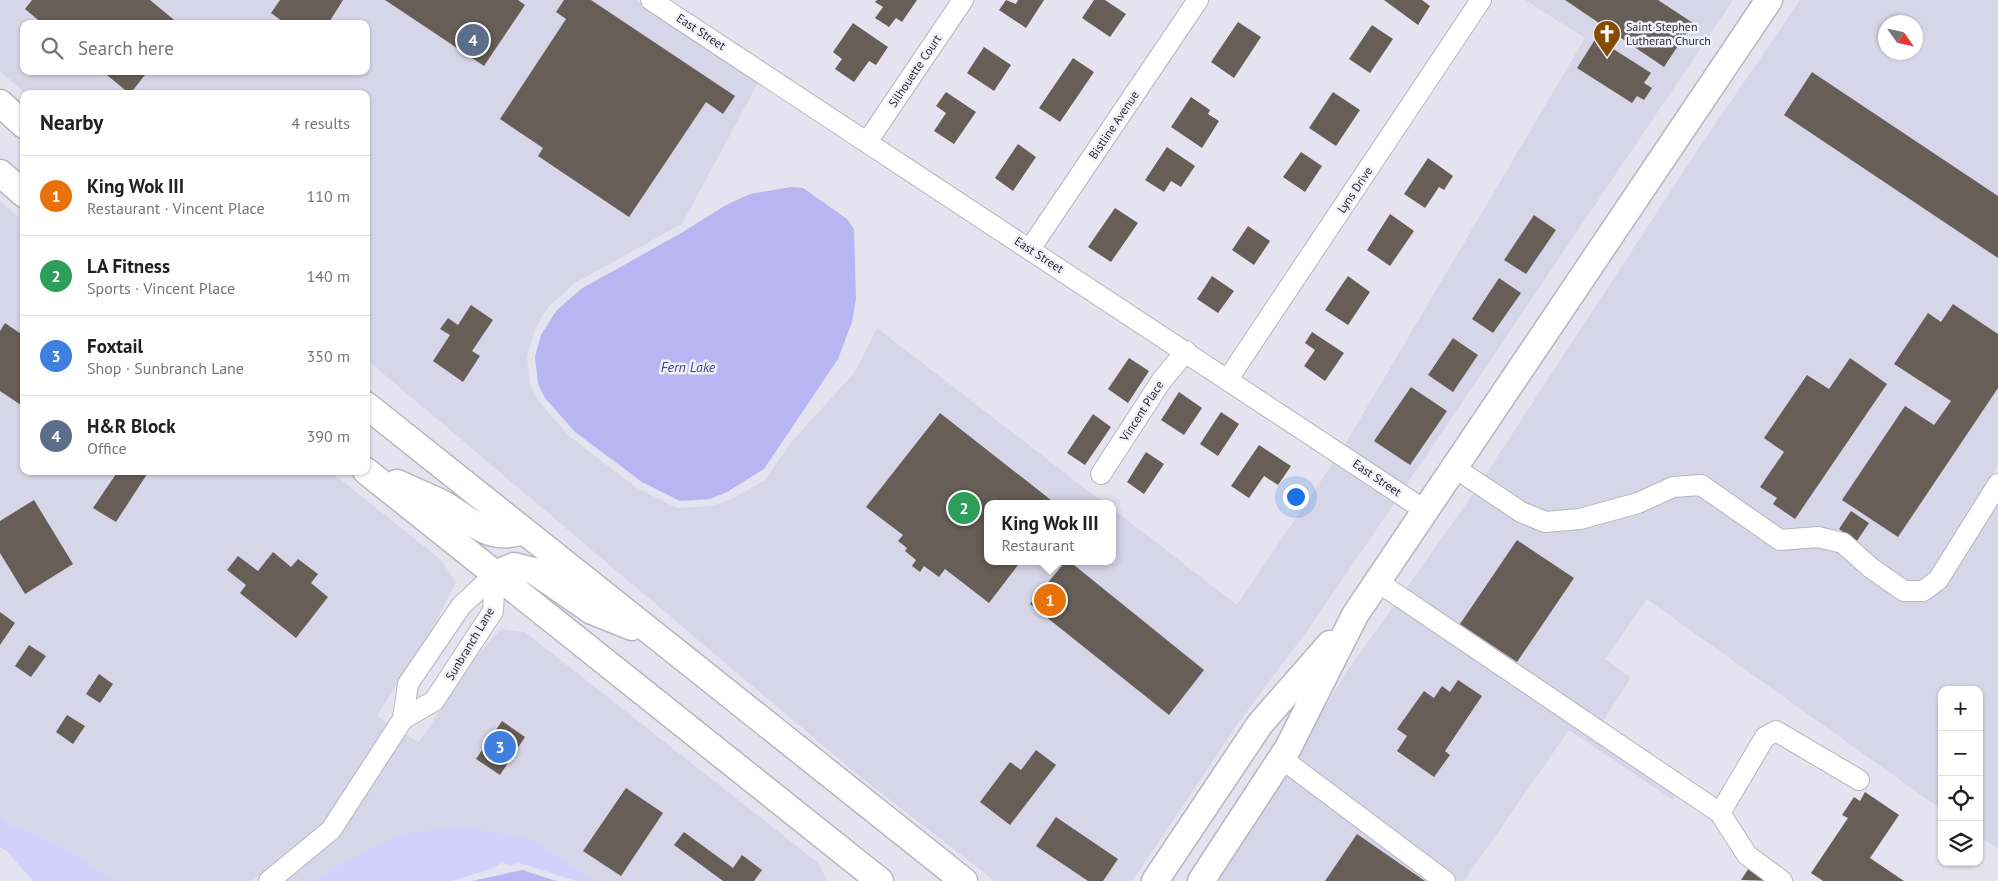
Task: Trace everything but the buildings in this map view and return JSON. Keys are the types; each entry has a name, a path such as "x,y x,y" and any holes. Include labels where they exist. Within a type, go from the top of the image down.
{"main road":[{"path":"1155,881 1260,724 1355,615 1378,582 1768,0"},
{"path":"0,103 20,121"},
{"path":"0,173 20,190"},
{"path":"370,408 964,881"},
{"path":"370,472 445,505 484,531 510,535 524,531"},
{"path":"370,473 880,881"},
{"path":"495,574 514,566 534,571 592,611 658,638"},
{"path":"1201,881 1281,758 1355,615"}],"street":[{"name":"East Street","path":"652,0 1426,511"},
{"name":"Silhouette Court","path":"867,142 963,0"},
{"name":"Bistline Avenue","path":"1030,249 1198,0"},
{"name":"Lyns Drive","path":"1228,379 1481,0"},
{"name":"Vincent Place","path":"1101,474 1162,380 1186,351"},
{"path":"1455,468 1521,512 1545,522 1580,520 1638,503 1674,487 1701,485 1780,540 1818,537 1843,543 1871,568 1904,591 1923,591 1938,580 1998,484"},
{"name":"Sunbranch Lane","path":"268,881 331,830 403,719 408,684 461,606 495,574"},
{"name":"Sunbranch Lane","path":"403,719 434,701 493,611 495,574"},
{"path":"1378,582 1720,813 1747,855 1782,881"},
{"path":"1720,813 1765,737 1776,731 1859,780"},
{"path":"1281,758 1445,881"}],"shaded area":[{"path":"0,0 636,0 759,81 682,224 575,283 549,306 534,332 527,357 530,384 538,400 569,436 637,488 677,508 712,506 732,499 765,480 793,440 855,372 877,328 1100,500 984,500 984,565 1116,565 1116,511 1237,605 1335,460 1396,501 1307,631 1236,726 1132,881 995,881 859,776 370,362 370,90 21,90 0,71"},
{"path":"1525,0 1733,0 1405,487 1344,446 1585,38"},
{"path":"1800,0 1998,0 1998,466 1931,574 1919,582 1906,582 1876,562 1782,531 1706,478 1577,511 1546,513 1525,505 1484,477 1697,151"},
{"path":"0,201 20,218 20,475 335,475 440,559 456,582 437,620 377,716 389,724 324,824 298,847 252,881 115,881 64,847 8,823 0,815"},
{"path":"1475,491 1517,519 1699,494 1818,546 1839,551 1924,599 1998,502 1998,849 1983,839 1983,686 1938,686 1938,807 1647,599 1605,659 1631,678 1603,721 1662,762 1405,590"},
{"path":"1396,603 1677,794 1673,800 1569,730 1464,881 1458,881 1294,757 1348,670"},
{"path":"501,629 525,632 817,862 828,881 595,881 534,840 398,835 344,862 314,881 284,881 338,836 405,734 419,742 474,660"},
{"path":"1284,771 1432,881 1215,881"},
{"path":"0,815 8,823 64,847 115,881 33,881 7,851 0,847"},
{"path":"463,826 534,840 595,881 577,881 519,863 510,865 502,863 491,869 451,881 314,881 344,862 398,835"}],"water":[{"name":"Fern Lake","path":"791,187 803,188 847,219 854,229 856,299 852,322 838,359 764,469 727,492 710,499 680,501 642,482 575,432 545,398 538,384 535,357 541,335 556,311 581,289 683,232 726,205 750,194"},
{"path":"522,870 556,881 472,881"}],"place":[{"name":"H&R Block","path":"473,40"},
{"name":"Saint Stephen Lutheran Church","path":"1607,58"},
{"name":"LA Fitness","path":"964,508"},
{"name":"King Wok III","path":"1050,600"},
{"name":"Foxtail","path":"500,747"}]}
